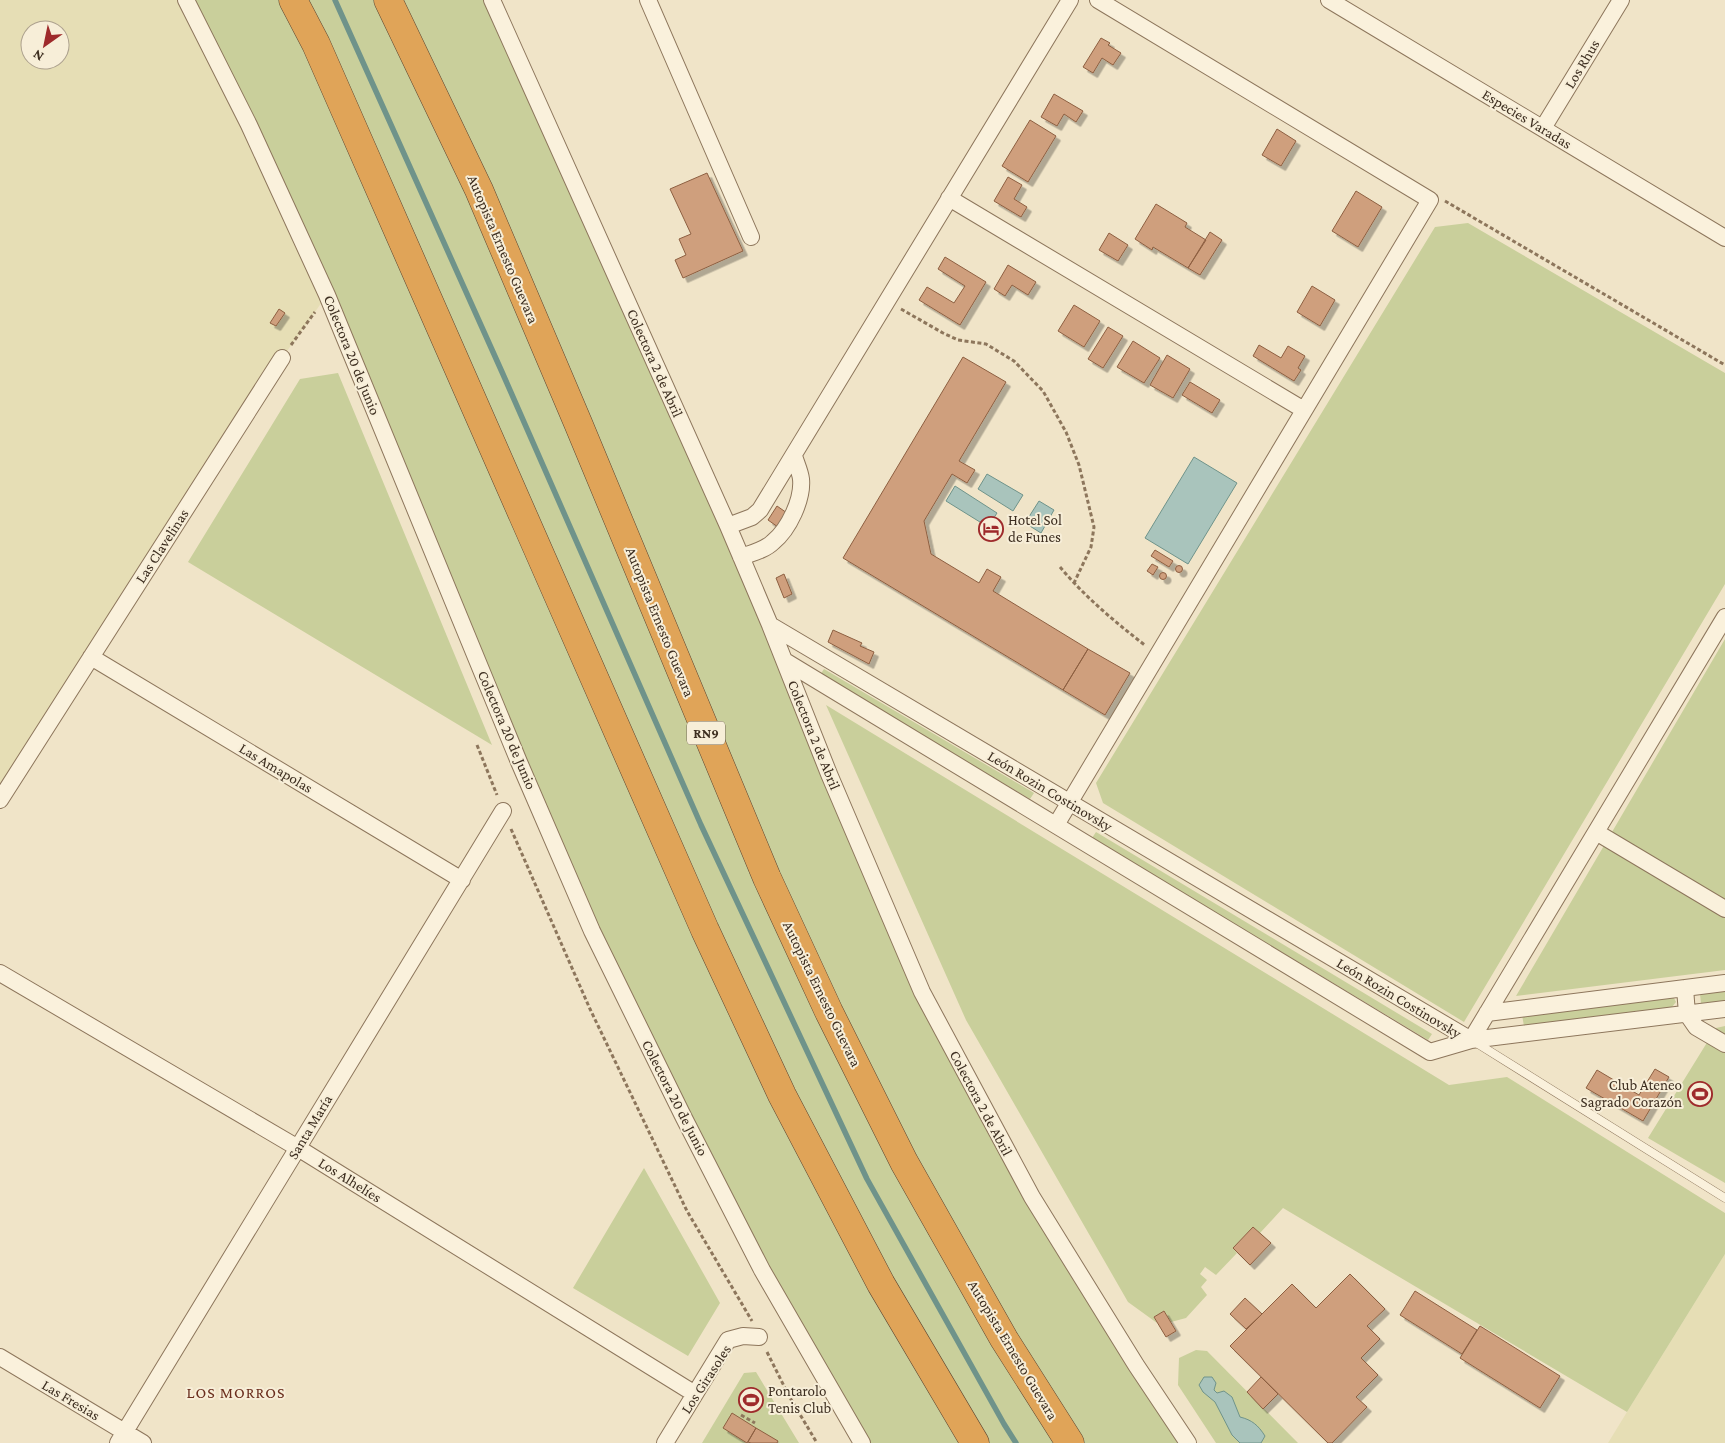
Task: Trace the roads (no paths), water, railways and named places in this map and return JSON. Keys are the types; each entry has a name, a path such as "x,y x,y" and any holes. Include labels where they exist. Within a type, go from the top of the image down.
{"highway":[{"path":"293,0 328,72 705,930 778,1087 881,1284 975,1443"},
{"name":"Autopista Ernesto Guevara","path":"388,0 479,190 767,878 825,1003 904,1162 1004,1339 1070,1443"}],"street":[{"name":"Colectora 20 de Junio","path":"186,0 250,125 327,295 519,762 592,931 684,1118 762,1270 862,1443"},
{"name":"Colectora 2 de Abril","path":"492,0 728,526 833,783 922,992 1032,1197 1136,1365 1188,1443"},
{"path":"648,0 751,237"},
{"path":"728,526 756,514 794,456 1070,0"},
{"path":"1056,825 1430,200 1098,0"},
{"name":"Especies Varadas","path":"1329,0 1725,238"},
{"name":"Los Rhus","path":"1543,128 1621,0"},
{"path":"949,198 1304,410"},
{"name":"Las Clavelinas","path":"0,800 282,358"},
{"path":"741,557 764,548 773,542 781,534 799,502 801,479 794,456"},
{"path":"1471,1040 1596,832 1719,640 1725,617"},
{"name":"León Rozin Costinovsky","path":"770,625 1471,1040"},
{"name":"Las Amapolas","path":"91,657 462,880"},
{"name":"León Rozin Costinovsky","path":"784,661 1430,1052 1471,1040"},
{"name":"Santa María","path":"121,1437 503,811"},
{"path":"1596,832 1725,909"},
{"name":"Los Alhelíes","path":"0,973 298,1148 695,1394"},
{"path":"1487,1013 1725,983"},
{"path":"1685,988 1687,1014 1696,1027 1725,1044"},
{"path":"1471,1040 1725,1009"},
{"name":"Los Girasoles","path":"665,1443 728,1340 743,1336 760,1337"},
{"name":"Las Fresias","path":"0,1357 121,1437 143,1443"}],"lane":[{"path":"1471,1040 1725,1198"}],"water":[{"path":"1194,457 1237,483 1188,564 1145,538"},
{"path":"987,474 1023,495 1013,511 978,489"},
{"path":"955,486 997,513 988,527 946,501"},
{"path":"1039,501 1054,510 1041,533 1025,523"},
{"path":"1204,1377 1212,1377 1216,1383 1214,1390 1217,1393 1224,1391 1232,1397 1240,1417 1251,1421 1260,1429 1265,1436 1261,1443 1240,1443 1232,1435 1215,1402 1203,1392 1199,1385"}],"waterway":[{"path":"335,0 502,372 701,825 867,1179 1016,1443"}],"place":[{"name":"Hotel Sol de Funes","path":"991,529"},
{"name":"Club Ateneo Sagrado Corazón","path":"1700,1094"},
{"name":"Pontarolo Tenis Club","path":"751,1400"}],"district":[{"name":"LOS MORROS","path":"236,1392"}]}
